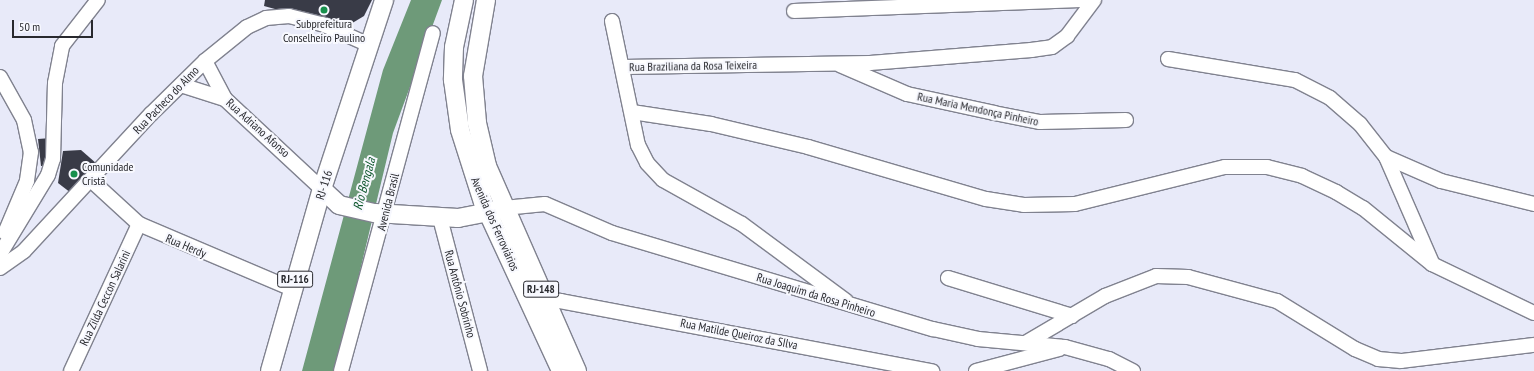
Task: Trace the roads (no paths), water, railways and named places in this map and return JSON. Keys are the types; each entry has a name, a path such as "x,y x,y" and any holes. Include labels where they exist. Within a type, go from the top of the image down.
{"main road":[{"name":"RJ- 116","path":"270,371 292,289 322,189 367,44 384,0"},
{"name":"Avenida dos Ferroviários","path":"464,0 454,47 455,104 468,159 496,211"},
{"name":"RJ-148","path":"486,0 473,76 477,123 488,166 496,211 538,300 578,371"},
{"path":"322,189 339,206 381,213 440,218 496,211"},
{"name":"RJ-148","path":"538,300 561,371"}],"street":[{"path":"0,254 48,175 54,158 55,83 62,46 98,0"},
{"path":"794,11 1087,0"},
{"name":"Rua Braziliana da Rosa Teixeira","path":"855,307 742,224 663,180 647,164 638,145 623,67 836,64 1052,47 1066,36 1094,0"},
{"name":"Rua Pacheco do Almo","path":"0,268 24,251 205,61 247,27 266,18 289,16 322,24 367,44"},
{"path":"612,21 623,67"},
{"name":"Avenida Brasil","path":"341,371 381,213 433,33"},
{"path":"1168,60 1295,80 1330,98 1360,124 1386,158 1432,264"},
{"name":"Rua Adriano Afonso","path":"205,61 225,99 322,189"},
{"name":"Rua Maria Mendonça Pinheiro","path":"836,64 907,94 1002,115 1082,124 1126,120"},
{"path":"0,77 24,120 31,152 27,181 5,219 0,245"},
{"path":"181,85 225,99"},
{"path":"632,112 711,124 808,147 986,199 1024,205 1075,204 1225,167 1267,167 1302,176 1336,192 1363,208 1432,264 1534,313"},
{"path":"1386,158 1441,181 1534,204"},
{"name":"Rua Herdy","path":"92,181 139,224 292,289"},
{"name":"Rua Joaquim da Rosa Pinheiro","path":"496,211 546,204 612,233 855,307 978,339 1027,342 1065,348 1109,359 1133,371"},
{"name":"Rua Antônio Sobrinho","path":"440,218 480,371"},
{"name":"Rua Zilda Ceccon Salarini","path":"70,371 139,224"},
{"path":"1027,342 1131,283 1156,276 1188,277 1277,301 1355,349 1378,359 1402,361 1534,345"},
{"path":"948,278 1072,316"},
{"name":"Rua Matilde Queiroz da SIlva","path":"538,300 927,371"},
{"path":"976,371 1065,348"}],"water":[{"name":"Rio Bengala","path":"411,0 442,0 393,133 336,371 302,371 383,70"}],"place":[{"name":"Subprefeitura Conselheiro Paulino","path":"324,10"},
{"name":"Comunidade Cristã","path":"74,174"}]}
